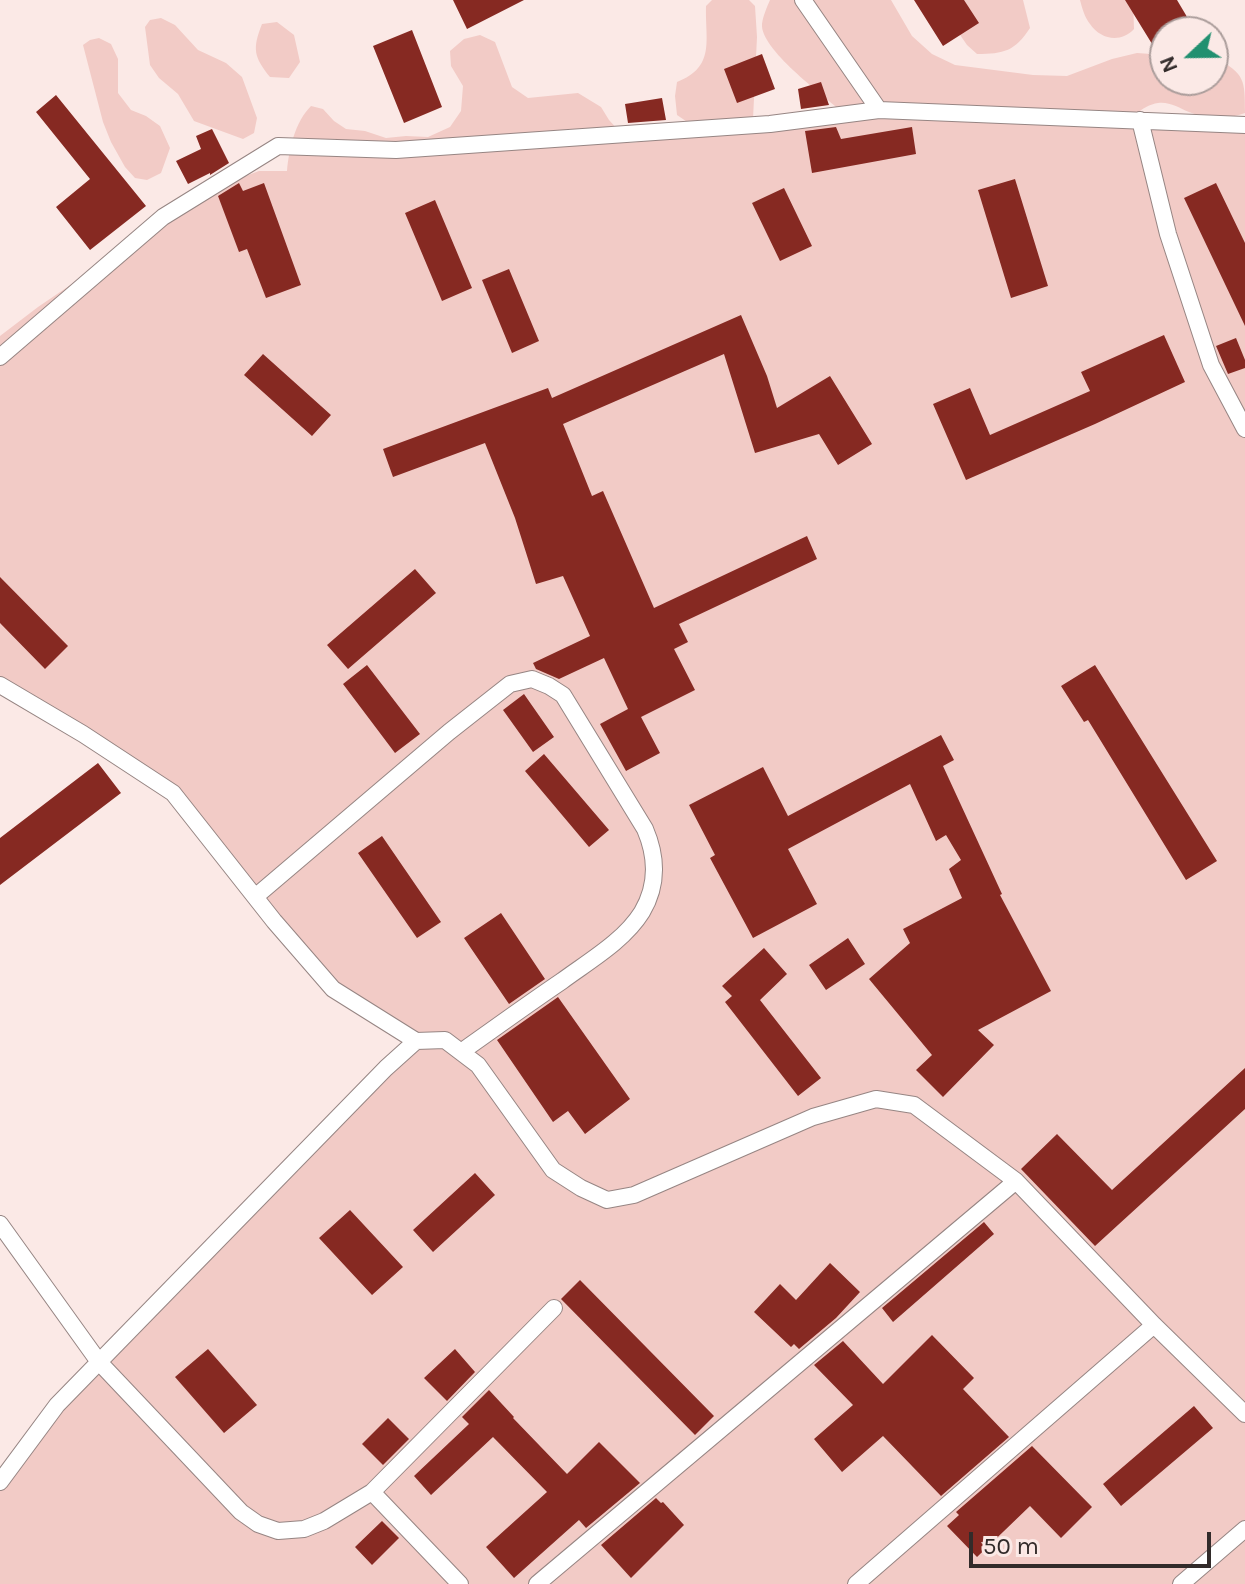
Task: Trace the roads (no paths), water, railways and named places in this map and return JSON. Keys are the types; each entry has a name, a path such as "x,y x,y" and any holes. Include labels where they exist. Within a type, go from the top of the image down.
{"lane":[{"path":"803,0 879,110"},
{"path":"0,357 163,217 278,146 396,150 770,124 879,110 1245,125"},
{"path":"1140,120 1168,234 1211,365 1245,429"},
{"path":"255,897 510,684 532,679 563,695 645,829 653,849 655,869 652,890 642,913 614,944 461,1052"},
{"path":"0,685 173,793 333,989 416,1041 445,1040 478,1065 553,1170 581,1188 607,1200 634,1195 813,1117 876,1099 914,1105 1016,1181 1154,1325 1245,1414"},
{"path":"0,1482 57,1405 416,1041"},
{"path":"537,1584 1016,1181"},
{"path":"0,1224 99,1362 241,1512 258,1524 278,1531 304,1529 324,1521 372,1492 554,1308"},
{"path":"856,1584 1154,1325"},
{"path":"372,1492 460,1584"},
{"path":"1181,1584 1245,1529"}]}
